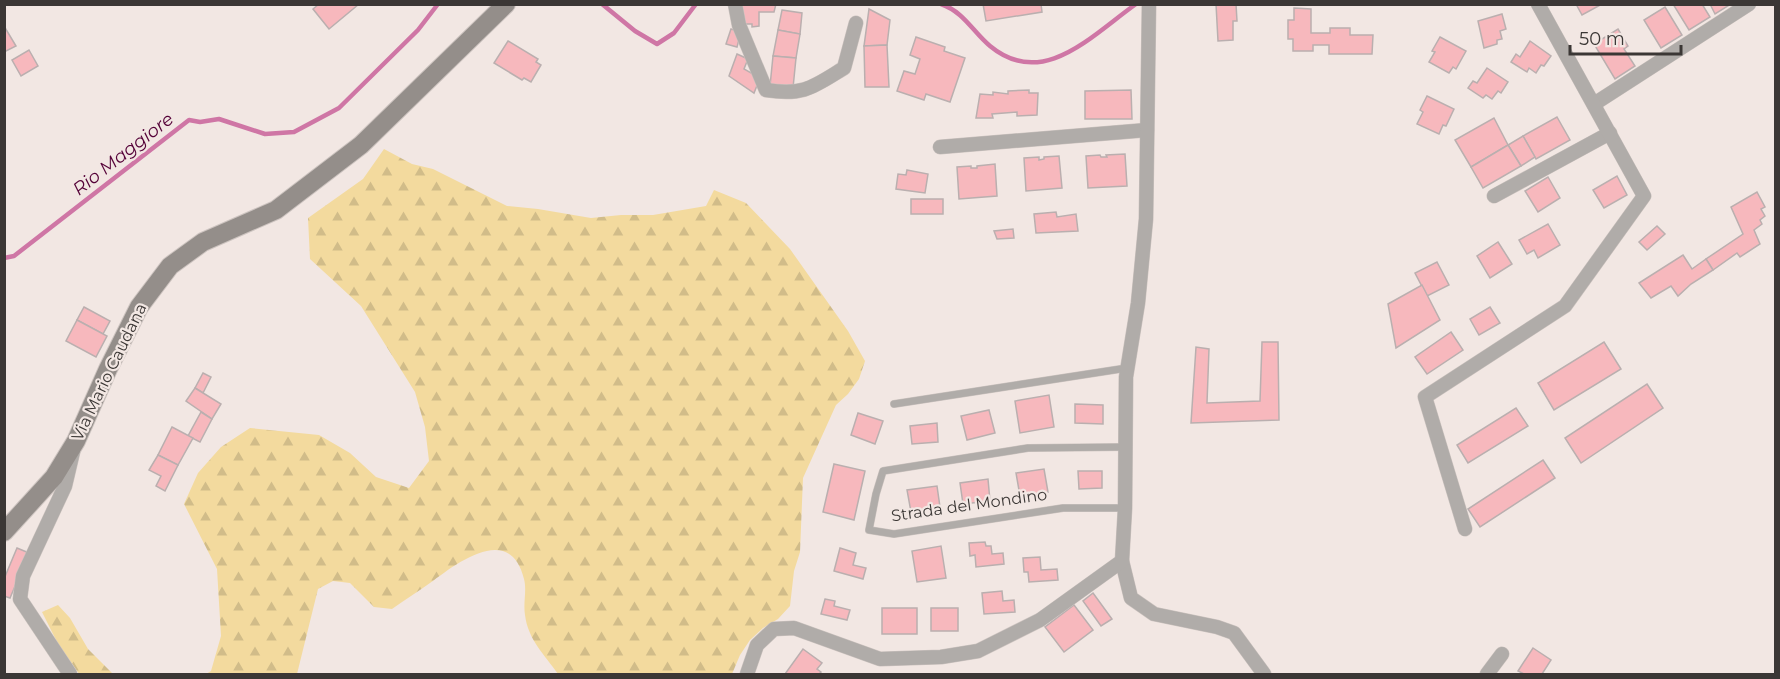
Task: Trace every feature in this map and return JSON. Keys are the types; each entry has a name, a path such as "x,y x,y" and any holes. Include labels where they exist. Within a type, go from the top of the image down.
{"main road":[{"name":"Via Mario Caudana","path":"4,532 54,477 76,441 139,307 170,267 202,242 276,210 361,145 506,4"}],"street":[{"path":"735,4 739,25 766,90 774,92 801,92 844,68 856,23"},
{"path":"1465,529 1425,396 1565,306 1644,196 1538,4"},
{"path":"1594,104 1749,4"},
{"path":"1149,5 1146,219 1138,303 1127,368 1122,561 1131,598 1154,614 1217,627 1234,633 1264,675"},
{"path":"940,147 1147,130"},
{"path":"1494,196 1610,133"},
{"path":"69,675 20,599 23,576 65,486 76,441"},
{"path":"747,675 757,645 774,629 794,628 880,659 941,657 978,651 1040,620 1122,561"},
{"path":"1487,675 1502,654"}],"lane":[{"path":"894,404 1127,368"},
{"name":"Strada del Mondino","path":"1125,508 1063,508 894,534 869,530 876,495 884,471 1028,448 1126,447"}],"green space":[{"path":"384,149 412,164 433,169 507,206 591,218 653,215 706,206 714,190 746,203 790,249 848,331 865,361 859,379 836,405 803,478 800,552 794,571 790,606 778,619 763,628 750,640 740,655 732,674 558,674 538,647 527,624 525,583 517,562 507,553 495,550 482,552 454,566 392,609 374,607 350,583 333,581 318,589 297,674 206,674 211,671 221,636 217,569 184,504 198,473 221,447 250,428 319,435 350,453 376,477 409,488 429,461 425,427 415,392 361,306 310,259 308,218 363,179"},
{"path":"58,605 70,618 88,649 113,674 79,674 57,642 42,612"}],"building":[{"path":"319,4 359,4 329,29 313,9"},
{"path":"741,4 776,4 774,12 759,12 759,26 752,27 752,24 741,24"},
{"path":"983,4 1041,4 1042,12 986,21"},
{"path":"1216,4 1236,4 1237,21 1233,21 1233,40 1218,41"},
{"path":"1576,4 1602,4 1582,15"},
{"path":"1673,4 1702,4 1710,17 1689,30"},
{"path":"1710,4 1731,4 1715,14"},
{"path":"1665,7 1682,35 1661,48 1644,20"},
{"path":"1294,8 1311,9 1311,33 1330,33 1330,28 1350,28 1350,35 1373,35 1372,54 1329,54 1329,45 1313,45 1313,51 1293,51 1293,39 1288,39 1288,20 1294,20"},
{"path":"869,9 890,20 887,45 864,46"},
{"path":"782,10 802,13 800,34 778,30"},
{"path":"1502,14 1506,29 1500,31 1502,39 1497,40 1497,44 1484,48 1478,21"},
{"path":"4,26 16,46 4,52"},
{"path":"731,29 741,32 737,47 726,44"},
{"path":"1618,29 1628,46 1624,49 1635,66 1615,79 1594,44"},
{"path":"778,30 800,34 796,58 773,56"},
{"path":"916,37 945,47 944,51 965,58 950,102 926,94 924,100 897,91 904,71 915,74 920,59 910,55"},
{"path":"1440,37 1466,51 1456,69 1453,67 1449,73 1429,62"},
{"path":"508,41 538,59 536,62 541,65 531,82 524,78 522,80 494,63"},
{"path":"1530,41 1551,56 1536,73 1529,68 1527,72 1511,62 1516,54 1520,57"},
{"path":"887,45 889,87 865,87 864,46"},
{"path":"29,50 38,66 21,76 12,60"},
{"path":"737,54 748,59 744,69 760,78 754,93 729,76"},
{"path":"773,56 796,58 793,88 770,86"},
{"path":"1487,68 1508,82 1501,93 1498,91 1492,99 1486,95 1483,98 1468,88 1473,81 1477,83"},
{"path":"1029,90 1029,93 1038,93 1037,115 1017,116 1017,112 992,114 993,118 976,118 980,94 993,95 993,92 1008,94 1008,91"},
{"path":"1131,90 1132,119 1085,119 1085,91"},
{"path":"1427,96 1454,109 1446,126 1443,125 1439,134 1417,124 1423,112 1420,110"},
{"path":"1557,117 1570,140 1536,159 1523,136"},
{"path":"1494,118 1508,145 1471,167 1455,140"},
{"path":"1523,136 1535,157 1521,166 1508,145"},
{"path":"1508,145 1521,166 1483,188 1471,167"},
{"path":"1125,154 1127,186 1088,188 1086,156 1107,157 1106,155"},
{"path":"1059,156 1062,188 1026,191 1024,158 1039,157 1039,160 1044,157"},
{"path":"995,164 997,196 959,199 957,167 977,168 977,166"},
{"path":"907,170 928,174 925,193 896,189 898,174 906,175"},
{"path":"1617,176 1627,195 1604,208 1593,190"},
{"path":"1548,177 1560,198 1538,212 1525,191"},
{"path":"1757,192 1765,207 1761,209 1765,216 1760,220 1762,224 1754,230 1760,244 1740,257 1737,253 1713,270 1706,259 1743,234 1731,207"},
{"path":"911,199 943,199 943,214 911,214"},
{"path":"1056,212 1057,217 1076,214 1078,231 1036,233 1034,214"},
{"path":"1548,224 1560,245 1538,258 1534,250 1527,254 1519,240"},
{"path":"1657,226 1665,234 1647,250 1639,242"},
{"path":"1013,229 1014,238 997,239 994,231"},
{"path":"1498,242 1512,264 1490,278 1477,256"},
{"path":"1683,255 1692,269 1706,259 1713,270 1691,284 1678,296 1671,286 1651,298 1639,283"},
{"path":"1437,262 1449,285 1427,296 1415,273"},
{"path":"1422,285 1440,320 1396,348 1388,304"},
{"path":"84,307 110,321 103,334 77,320"},
{"path":"1490,307 1500,323 1479,335 1470,319"},
{"path":"77,320 107,336 96,357 66,341"},
{"path":"1451,332 1463,350 1427,374 1415,357"},
{"path":"1262,342 1278,342 1279,420 1191,423 1196,347 1209,349 1207,403 1260,401"},
{"path":"1604,342 1621,369 1554,410 1538,383"},
{"path":"203,373 211,377 203,393 195,388"},
{"path":"1647,384 1663,408 1581,463 1565,438"},
{"path":"195,388 221,404 212,419 186,401"},
{"path":"1049,395 1054,427 1020,433 1015,401"},
{"path":"1075,404 1103,405 1103,424 1075,423"},
{"path":"1516,408 1528,426 1468,463 1457,445"},
{"path":"989,410 995,433 967,440 961,416"},
{"path":"201,412 212,419 200,442 188,436"},
{"path":"858,413 883,421 875,444 851,435"},
{"path":"937,423 938,442 912,444 910,426"},
{"path":"172,427 193,438 178,465 158,455"},
{"path":"158,455 178,465 165,491 156,486 161,476 149,470"},
{"path":"1543,460 1555,478 1480,527 1468,509"},
{"path":"834,464 865,471 854,520 823,512"},
{"path":"1044,469 1048,492 1020,496 1016,473"},
{"path":"1078,471 1102,471 1102,488 1079,489"},
{"path":"988,479 990,501 963,504 960,483"},
{"path":"937,486 940,507 911,512 907,490"},
{"path":"985,542 986,546 991,546 992,554 1003,553 1004,564 976,567 975,555 970,556 969,543"},
{"path":"941,546 946,578 917,582 912,551"},
{"path":"17,548 29,553 10,598 4,596 4,579"},
{"path":"840,548 856,553 853,565 866,568 863,579 834,571"},
{"path":"1040,557 1041,570 1057,569 1058,580 1029,582 1028,572 1024,572 1023,558"},
{"path":"1002,591 1003,601 1014,600 1015,612 984,614 982,593"},
{"path":"1093,593 1112,619 1101,626 1083,601"},
{"path":"825,599 835,601 834,606 850,610 847,620 821,614"},
{"path":"1074,605 1093,630 1064,652 1045,627"},
{"path":"882,608 917,608 917,634 882,634"},
{"path":"931,608 958,608 958,631 931,631"},
{"path":"1533,648 1551,660 1542,674 1524,674 1518,671"},
{"path":"803,649 822,663 817,669 821,672 819,674 785,674"}],"waterway":[{"name":"Rio Maggiore","path":"4,258 14,256 189,120 200,122 219,119 265,134 294,132 339,108 418,30 438,4"},
{"path":"602,4 635,31 657,44 674,33 696,4"},
{"path":"941,4 962,17 990,46 1010,58 1029,62 1048,60 1066,53 1084,43 1136,4"}]}
